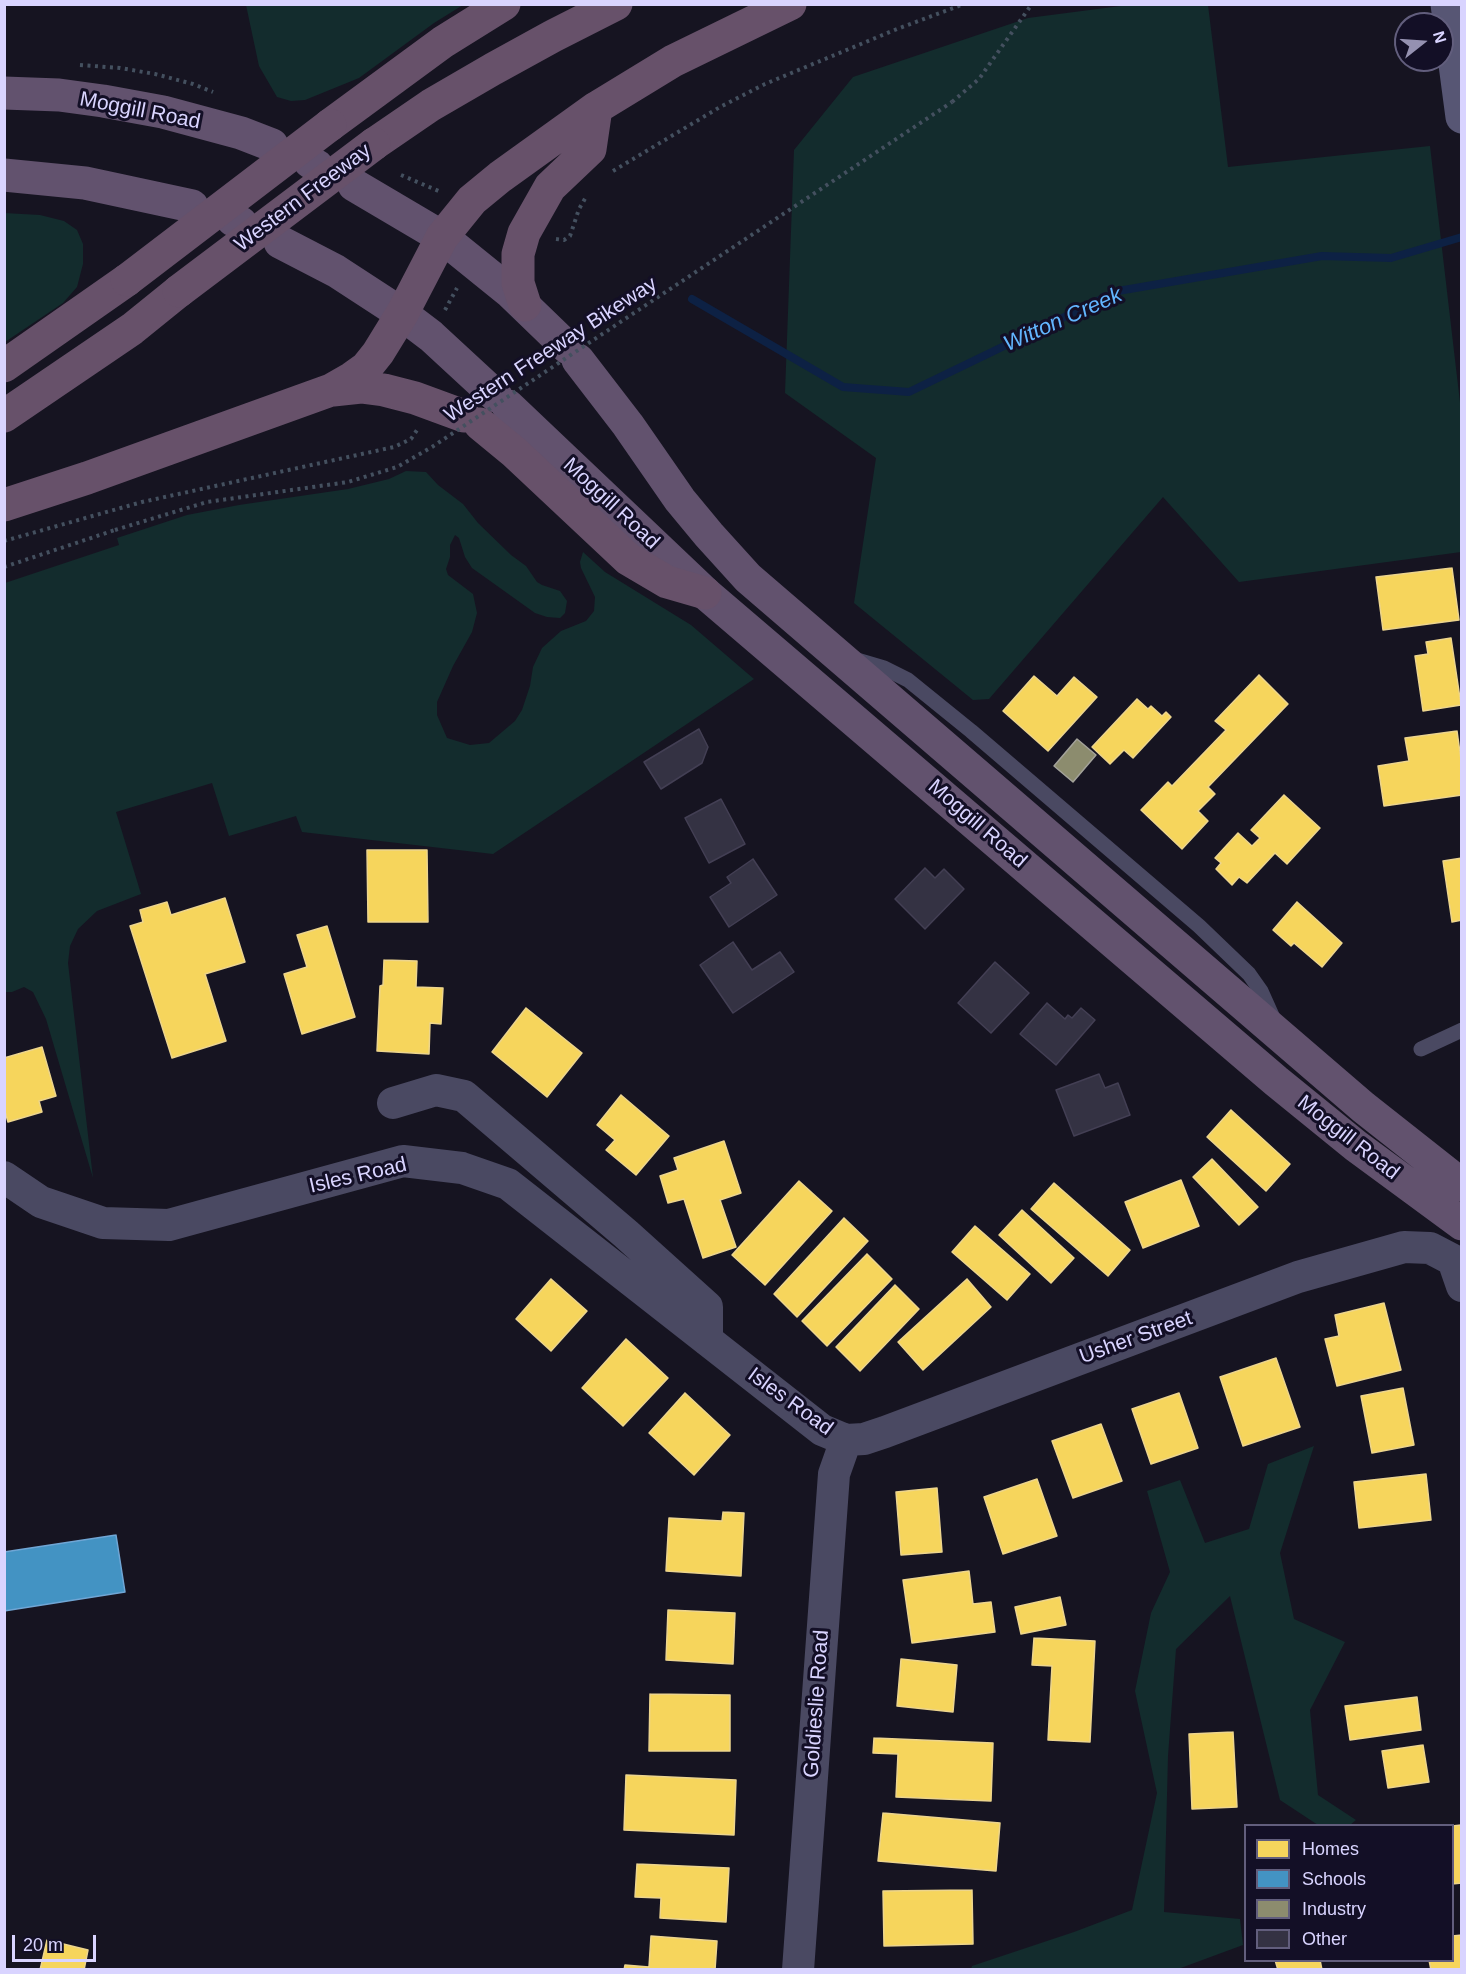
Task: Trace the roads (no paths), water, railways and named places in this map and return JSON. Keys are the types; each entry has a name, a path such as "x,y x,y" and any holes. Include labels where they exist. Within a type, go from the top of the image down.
{"highway":[{"name":"Western Freeway","path":"4,366 127,280 443,42 504,4"},
{"name":"Western Freeway","path":"4,416 132,329 374,144 431,105 553,36 616,4"},
{"path":"4,505 87,478 331,390 366,368 402,314 442,237 461,212 479,194 596,108 673,61 790,4"},
{"name":"Moggill Road","path":"4,93 59,95 133,106 202,122 272,145"},
{"path":"525,305 518,283 518,254 524,233 550,187 590,149 596,108"},
{"path":"4,176 85,183 192,206"},
{"name":"Moggill Road","path":"354,185 442,237 525,305 573,354 628,425 680,500 748,578 1380,1121 1461,1185"},
{"name":"Moggill Road","path":"280,242 336,271 402,314 430,336 705,593 1286,1089 1356,1146 1461,1224"},
{"path":"331,390 361,387 384,390 415,398 472,420 514,452 628,559 667,582 705,593"}],"main road":[{"path":"1447,4 1461,117"}],"street":[{"path":"393,1104 436,1090 464,1096 626,1234 707,1307 707,1340"},
{"name":"Isles Road","path":"4,1177 41,1202 103,1223 169,1225 403,1161 462,1168 508,1184 822,1430 846,1440"},
{"name":"Usher Street","path":"846,1440 864,1439 885,1432 1298,1277 1404,1247 1430,1248 1453,1260 1461,1286"},
{"name":"Goldieslie Road","path":"798,1970 834,1474 846,1440"}],"lane":[{"path":"1421,1049 1461,1030"}],"waterway":[{"name":"Witton Creek","path":"692,299 843,387 909,392 1118,291 1322,256 1391,258 1462,237"}]}
